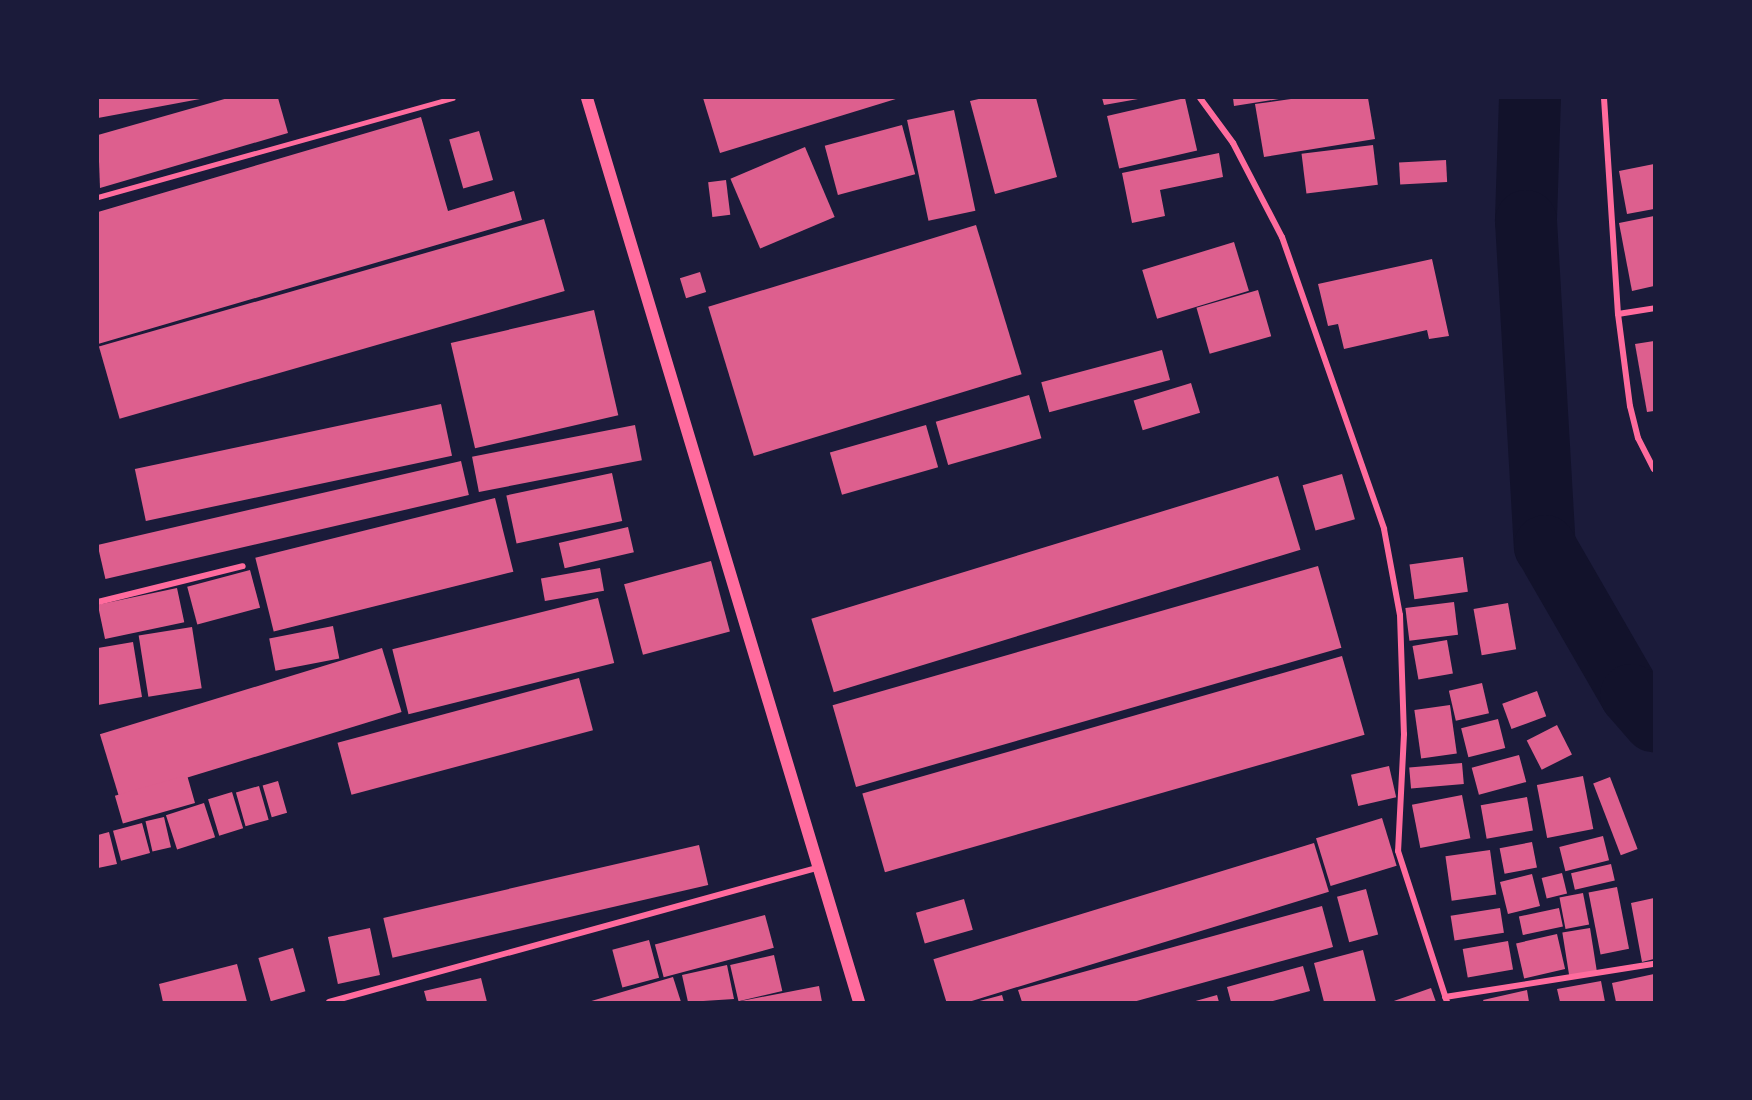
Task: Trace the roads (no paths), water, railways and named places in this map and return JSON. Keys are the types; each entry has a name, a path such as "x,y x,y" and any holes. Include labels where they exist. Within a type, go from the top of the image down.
{"main road":[{"path":"587,98 859,1002"}],"street":[{"path":"1200,98 1233,143 1282,237 1384,529 1400,625 1404,734 1398,851 1446,1000 1468,993 1654,964"},
{"path":"1605,98 1618,314 1630,406 1638,438 1654,469"},
{"path":"1618,314 1654,308"},
{"path":"98,602 243,566"},
{"path":"329,1002 820,867"}],"lane":[{"path":"98,197 452,98"}],"waterway":[{"path":"1530,98 1526,221 1545,546 1631,695 1654,721"}]}
